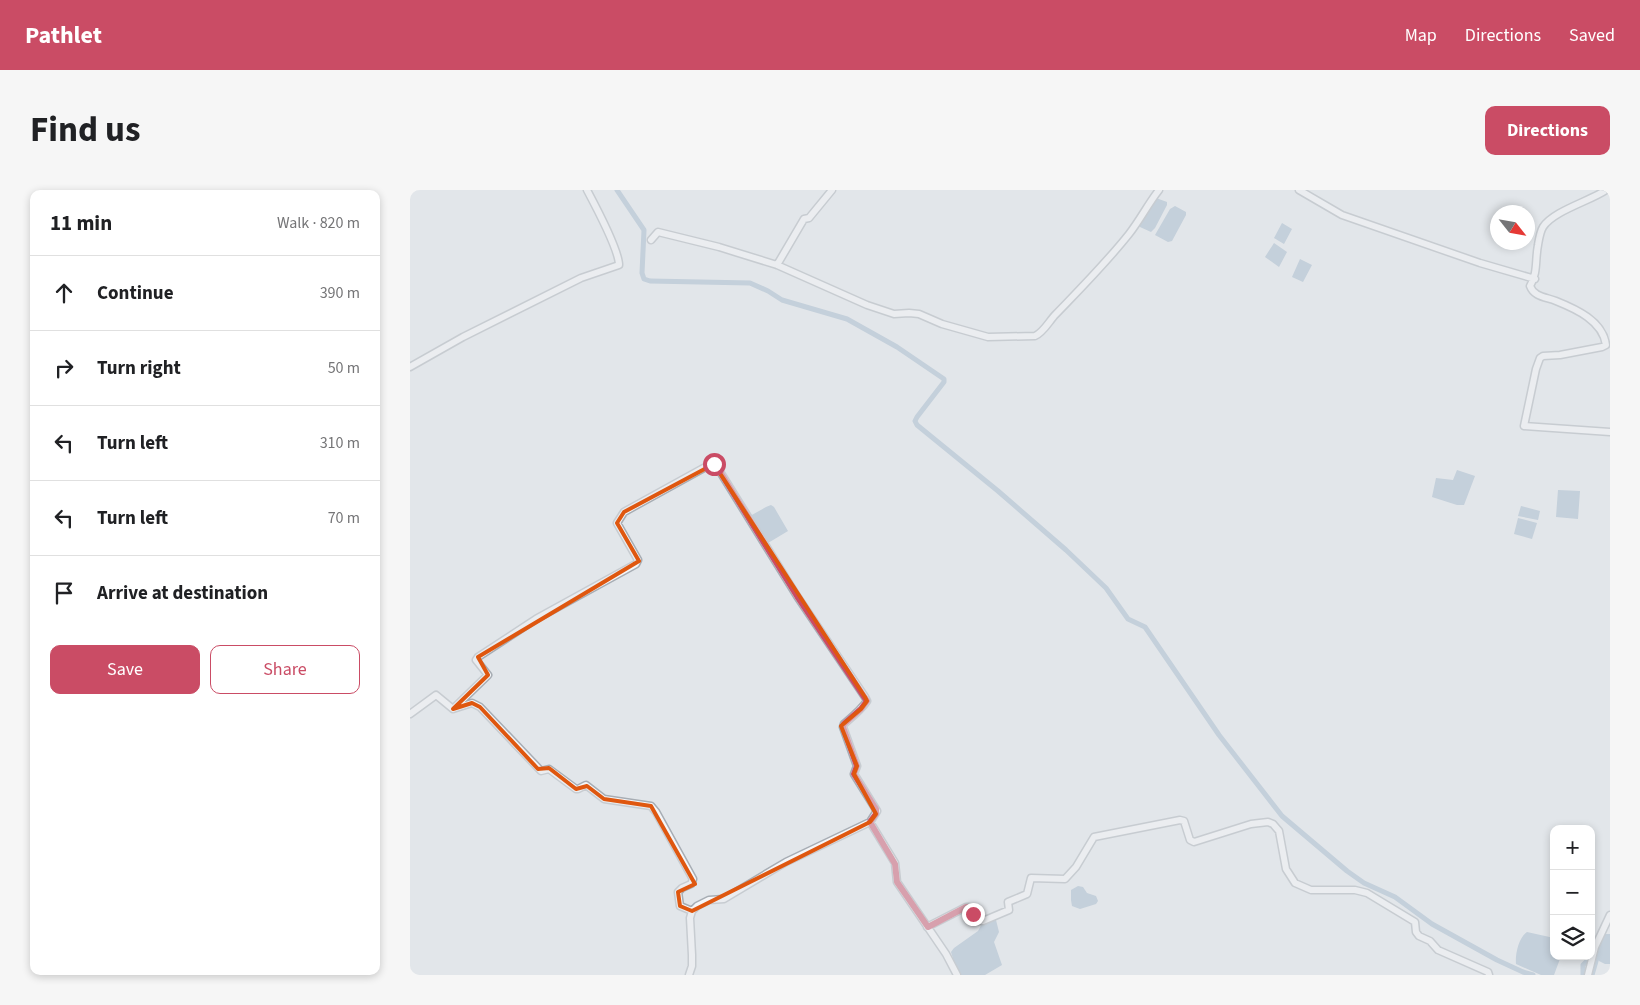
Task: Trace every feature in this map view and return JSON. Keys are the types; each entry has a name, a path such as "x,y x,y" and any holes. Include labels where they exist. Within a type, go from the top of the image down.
{"street":[{"path":"410,367 463,337 572,283 609,268 619,266 619,260 587,190"},
{"path":"777,265 804,219 809,218 832,190"},
{"path":"651,240 658,232 720,247 777,265 867,306 894,314 918,314 942,324 988,337 1036,336 1040,334 1055,314 1081,289 1127,237 1159,190"},
{"path":"1299,190 1342,215 1480,263 1535,279"},
{"path":"1606,190 1546,222 1542,229 1535,258 1535,279 1530,286 1536,295 1556,301 1586,316 1598,326 1605,338 1606,345 1540,358 1524,426 1610,432"},
{"path":"453,709 488,675 476,660 478,657 536,619 636,564 638,560 617,523 624,512 714,464 797,596 867,701 843,727 857,766 854,774 876,809 876,814 870,822 786,862 724,899 709,900 692,911 690,918 692,966 689,975"},
{"path":"410,714 436,695 453,709"},
{"path":"453,709 472,703 480,707 538,769 541,771 552,770 578,790 584,785 604,800 651,806 692,879 691,884 678,892 680,906 692,911"},
{"path":"928,927 966,907 969,907 974,918 978,921 1009,910 1008,902 1027,894 1031,878 1065,879 1076,867 1094,837 1180,820 1184,821 1190,840 1194,842 1251,824 1268,822 1280,831 1286,869 1295,884 1312,890 1355,890 1367,893 1415,922 1416,932 1419,936 1430,941 1438,950 1488,972 1489,975"},
{"path":"870,822 895,864 897,882 946,954 957,975"},
{"path":"1588,975 1595,947 1610,915"}],"highlighted area":[{"path":"714,464 867,701 861,709 841,726 857,766 854,774 876,814 870,822 692,911 680,906 678,892 695,884 651,806 604,799 587,786 576,789 549,768 538,769 480,707 472,703 453,709 488,675 478,657 639,561 617,523 624,512"}],"water":[{"path":"1156,198 1167,202 1167,205 1151,232 1139,225"},
{"path":"1175,206 1186,212 1186,215 1172,241 1168,242 1155,235 1170,209"},
{"path":"1282,223 1292,229 1284,244 1274,238"},
{"path":"1274,243 1287,252 1279,267 1265,257"},
{"path":"1300,259 1312,265 1303,282 1292,277"},
{"path":"1457,470 1475,476 1464,505 1457,505 1432,497 1436,478 1453,480"},
{"path":"1558,490 1580,491 1578,519 1556,517"},
{"path":"771,505 788,531 768,543 750,516"},
{"path":"1521,506 1540,511 1538,520 1518,516"},
{"path":"1518,518 1537,523 1532,539 1514,534"},
{"path":"1078,886 1083,887 1087,893 1096,896 1098,901 1096,904 1080,909 1072,906 1071,890"},
{"path":"996,920 999,932 994,942 1002,965 985,975 960,975 951,952 978,931 983,922"},
{"path":"1527,932 1550,937 1550,960 1560,960 1554,975 1541,975 1516,964 1518,946"},
{"path":"1605,934 1610,934 1610,964 1605,964 1595,959 1597,949"}],"waterway":[{"path":"617,190 644,230 642,273 644,279 650,281 750,283 782,300 847,319 897,347 944,379 944,382 917,417 915,421 917,425 1066,550 1106,588 1128,619 1145,627 1219,735 1282,816 1364,883 1395,897 1432,924 1497,960 1533,975"},
{"path":"1592,975 1596,961"},
{"path":"1583,975 1583,965 1586,962 1595,963"}],"route":[{"path":"714,464 797,596 867,701 843,727 857,766 854,774 877,811 870,822 895,864 897,882 928,927 966,907 969,907 973,914"}]}
